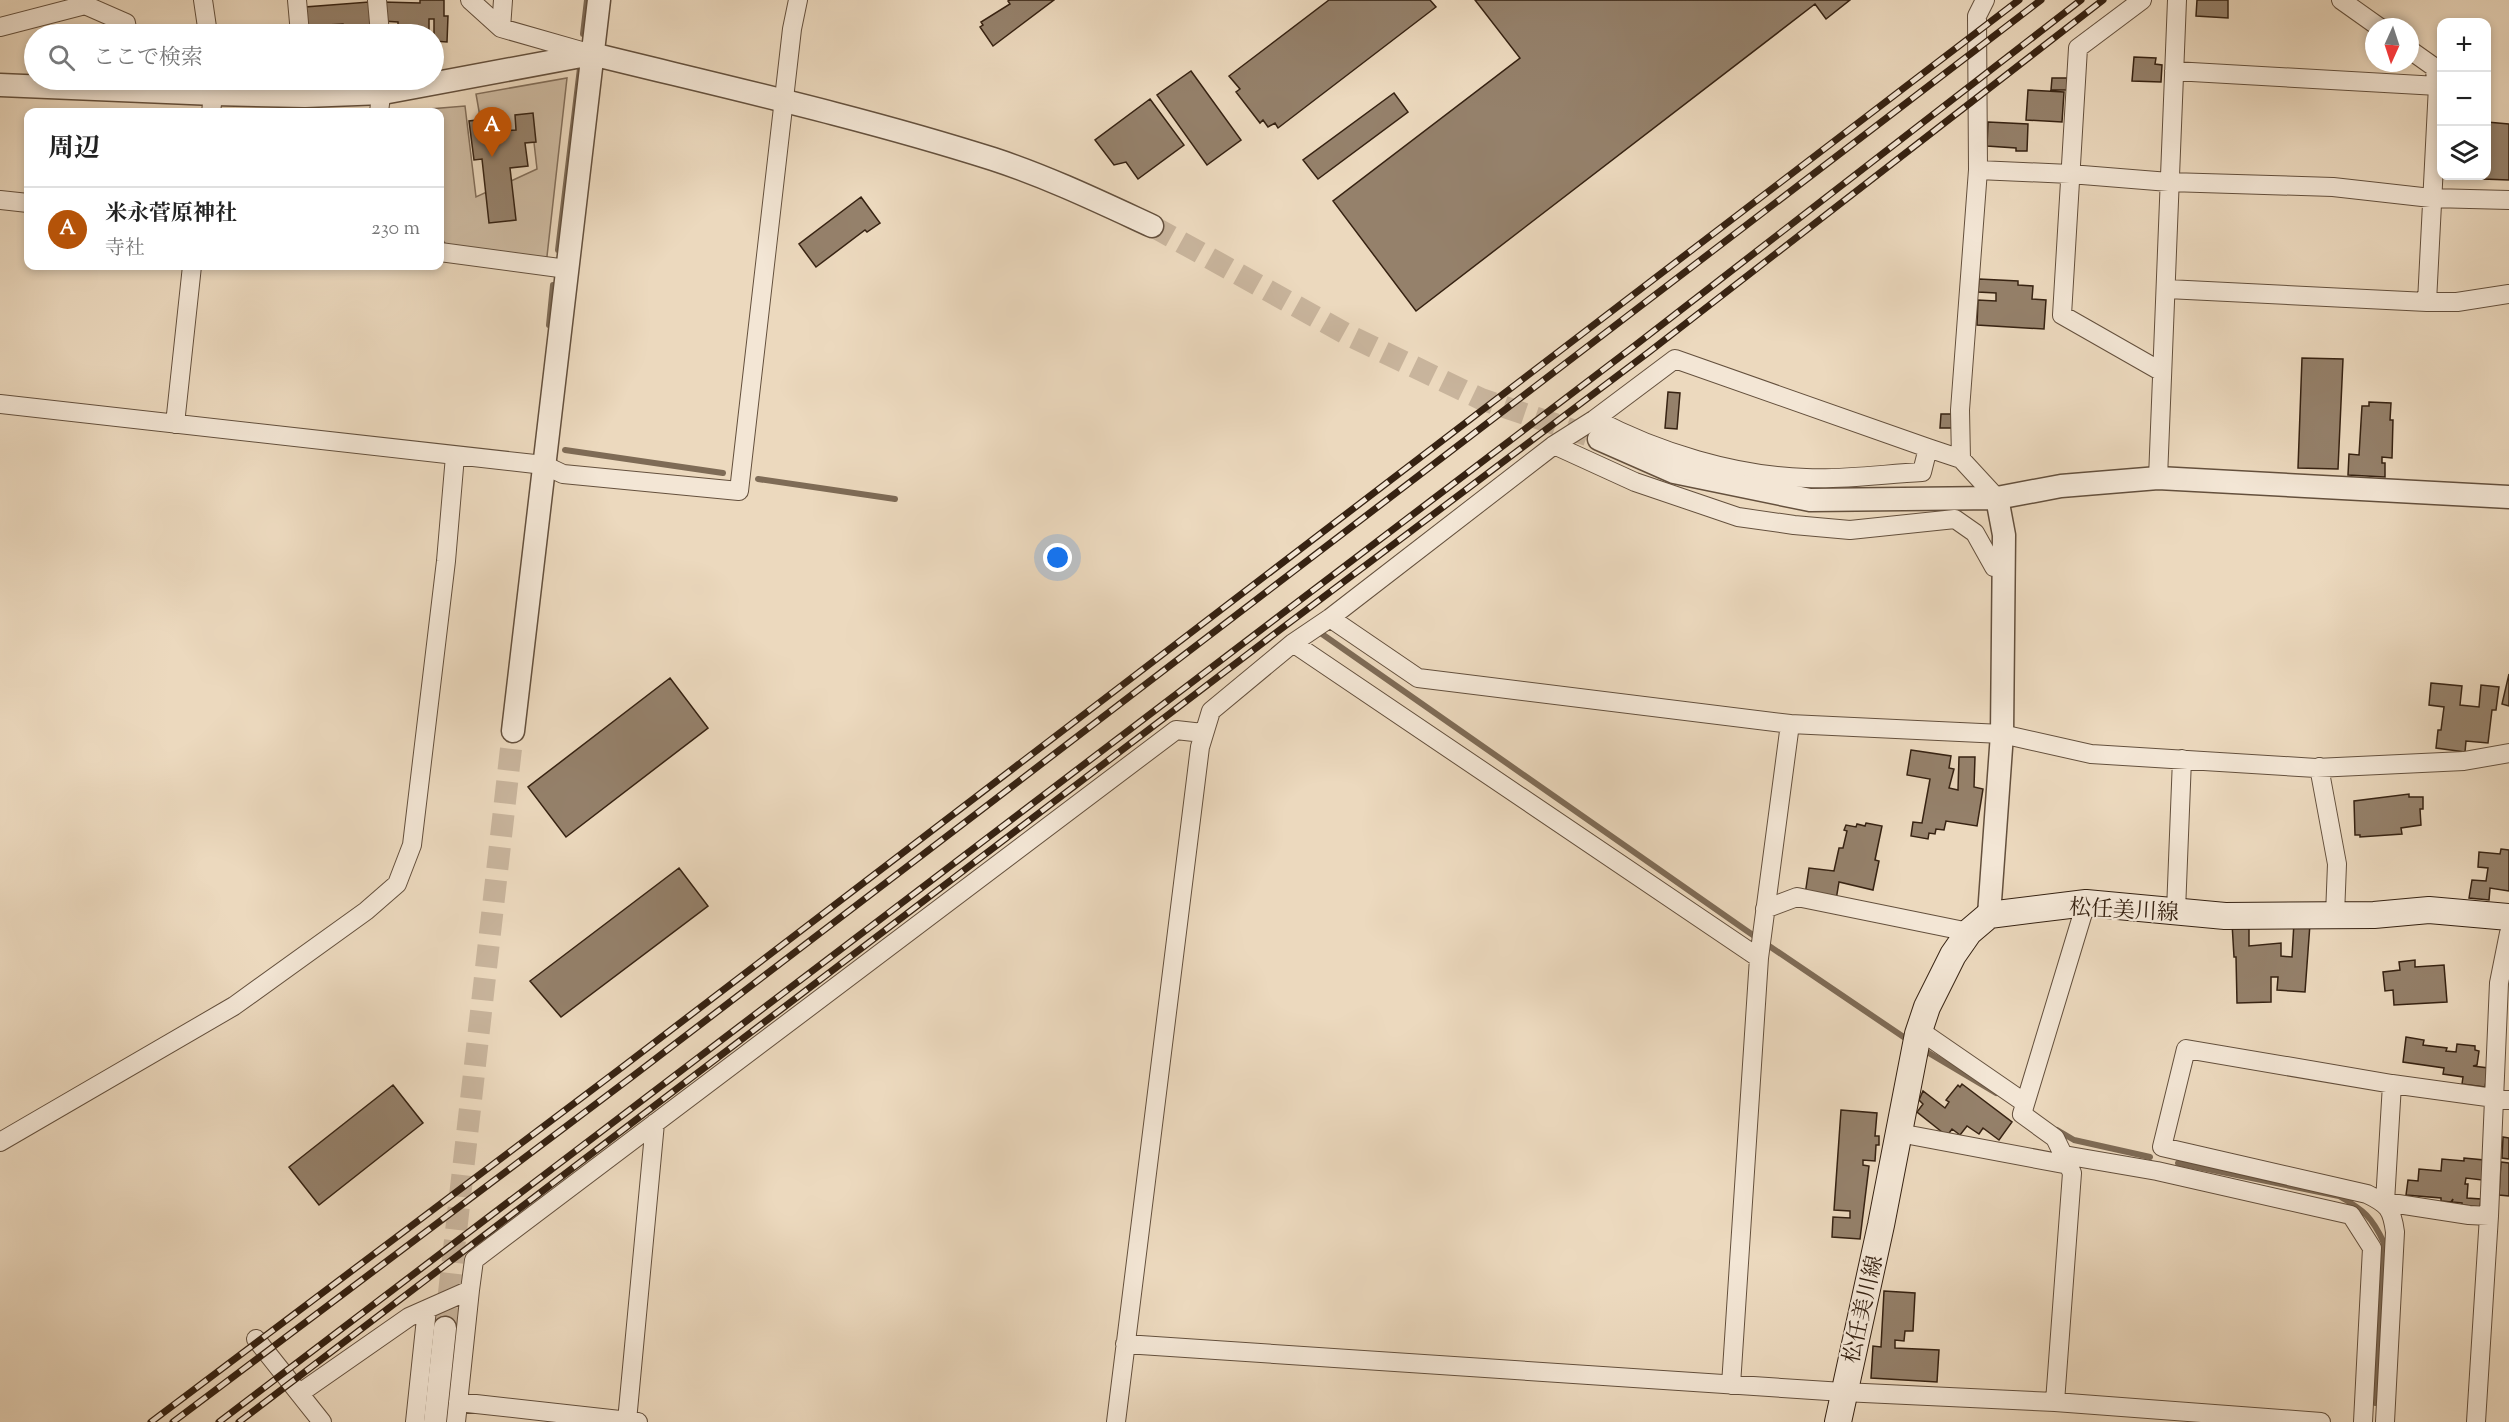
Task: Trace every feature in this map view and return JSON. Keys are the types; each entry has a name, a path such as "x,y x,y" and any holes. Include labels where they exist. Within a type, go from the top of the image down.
{"main road":[{"name":"松任美川線","path":"1838,1422 1916,1041 1927,1006 1953,955 1969,932 1989,915 2086,903 2225,916 2374,915 2429,910 2509,917"}],"street":[{"path":"203,0 207,24"},
{"path":"297,0 299,24"},
{"path":"377,0 379,24"},
{"path":"470,0 501,28 592,54 897,131 994,160 1059,183 1152,226"},
{"path":"501,28 503,0"},
{"path":"513,731 598,0"},
{"path":"0,404 544,465 562,474 739,491 792,29 798,0"},
{"path":"1961,459 1960,410 1978,170 1977,16 1985,0"},
{"path":"2142,0 2078,48 2062,315 2162,372"},
{"path":"2158,478 2177,0"},
{"path":"2341,0 2366,18"},
{"path":"0,27 85,3 126,24"},
{"path":"444,83 592,54"},
{"path":"2419,56 2434,67 2437,81"},
{"path":"2174,71 2437,86"},
{"path":"0,85 24,85"},
{"path":"167,90 213,96 281,90"},
{"path":"326,90 382,95 408,90"},
{"path":"2427,302 2437,102"},
{"path":"1978,170 2169,182 2332,187 2431,198 2509,200"},
{"path":"0,200 24,203"},
{"path":"444,253 567,269"},
{"path":"175,424 192,270"},
{"path":"2167,289 2427,302 2457,302 2509,294"},
{"path":"1116,1422 1203,733 1211,711 1293,644 1554,445 1597,429 1675,359 1961,459 1997,498 2004,535 2002,734 1989,915"},
{"path":"1597,429 1746,472 1807,478 1922,472 1928,448"},
{"path":"1597,429 1674,472 1810,500 1997,498 2061,486 2158,478 2509,496"},
{"path":"1554,445 1635,482 1738,517 1850,530 1954,519 1975,533 1994,567 2004,567"},
{"path":"0,1142 234,1006 366,911 397,884 412,845 446,561 455,456"},
{"path":"1330,618 1418,678 1790,724 2002,734 2091,754 2319,767 2464,760 2509,753"},
{"path":"1293,644 1759,958"},
{"path":"1731,1385 1759,958 1790,724"},
{"path":"456,1422 474,1260 1176,729 1203,733"},
{"path":"2176,911 2182,759"},
{"path":"2319,767 2337,864 2335,915"},
{"path":"1765,909 1797,897 1969,932"},
{"path":"2055,1402 2072,1173 2055,1138 2022,1114 2086,903"},
{"path":"2476,1422 2489,1216 2502,1099 2499,983 2509,933"},
{"path":"1916,1041 2025,1103"},
{"path":"2157,1171 2186,1049 2392,1084 2502,1099"},
{"path":"2385,1422 2395,1232 2393,1216 2385,1202 2392,1084"},
{"path":"458,1402 632,1421 655,1123"},
{"path":"1899,1133 2066,1160 2157,1171 2351,1215 2372,1248 2364,1422"},
{"path":"2162,1147 2367,1194 2385,1202 2489,1216"},
{"path":"300,1393 409,1317 470,1290"},
{"path":"415,1422 427,1310"},
{"path":"435,1422 445,1328"},
{"path":"256,1339 322,1422"},
{"path":"1125,1344 1843,1392 2055,1402 2321,1422"}],"shaded area":[{"path":"567,78 545,274 453,257 444,242 444,108 441,108 465,106 476,197 537,169 533,134 483,134 476,94"}],"building":[{"path":"420,0 444,0 444,16 448,16 447,42 444,42 444,24 434,24 434,19 429,19 429,24 398,24 398,22 382,21 383,2 420,3"},
{"path":"1054,0 993,46 980,27 983,25 981,22 1010,4 1008,1"},
{"path":"1329,0 1430,0 1436,7 1278,128 1275,123 1268,127 1263,120 1260,123 1236,92 1240,89 1229,76"},
{"path":"1475,0 1850,0 1826,19 1815,4 1416,311 1333,201 1520,58"},
{"path":"2197,0 2228,0 2228,18 2196,16"},
{"path":"369,2 371,24 306,24 305,7"},
{"path":"2134,57 2156,58 2155,64 2162,65 2161,82 2132,81"},
{"path":"1191,71 1241,140 1207,165 1157,95"},
{"path":"2052,78 2067,78 2067,90 2051,90"},
{"path":"2028,90 2064,92 2062,122 2026,120"},
{"path":"1394,93 1408,112 1318,179 1303,160"},
{"path":"1150,99 1184,145 1138,179 1126,162 1114,165 1095,140"},
{"path":"533,113 536,142 525,143 528,166 510,168 516,220 489,223 482,159 474,160 469,121 502,117 503,131 516,130 515,115"},
{"path":"1988,122 2028,124 2027,151 1987,146"},
{"path":"2491,122 2509,124 2509,180 2491,179"},
{"path":"861,197 880,223 867,232 865,230 816,267 799,244"},
{"path":"1979,279 2018,281 2018,285 2033,286 2032,299 2046,300 2044,329 1977,325 1978,300 1996,301 1996,293 1978,292"},
{"path":"2302,358 2343,359 2338,469 2298,468"},
{"path":"1668,392 1680,393 1677,429 1665,428"},
{"path":"2369,402 2391,403 2392,458 2382,457 2382,463 2385,463 2385,477 2348,475 2349,454 2359,455 2362,406 2369,406"},
{"path":"1941,414 1953,414 1953,428 1940,428"},
{"path":"2509,674 2509,706 2502,704"},
{"path":"670,678 708,728 566,837 528,787"},
{"path":"2431,683 2462,686 2460,705 2479,707 2481,685 2499,687 2496,710 2492,710 2488,743 2466,741 2465,752 2436,748 2444,707 2429,705"},
{"path":"1911,750 1951,756 1949,768 1954,769 1949,788 1958,790 1959,757 1975,757 1974,787 1983,789 1977,826 1946,821 1944,830 1936,829 1935,834 1929,833 1928,839 1911,836 1913,822 1922,823 1930,779 1907,775"},
{"path":"1911,750 1951,756 1949,768 1954,769 1949,788 1958,790 1959,757 1975,757 1974,787 1983,789 1977,826 1946,821 1944,830 1936,829 1935,834 1929,833 1928,839 1911,836 1913,822 1922,823 1930,779 1907,775"},
{"path":"2409,794 2409,797 2423,797 2423,809 2420,809 2421,825 2401,828 2402,834 2360,837 2360,835 2355,835 2354,801"},
{"path":"1866,823 1882,826 1875,860 1879,861 1873,890 1839,882 1836,900 1805,895 1809,868 1834,871 1839,848 1843,848 1846,825 1856,827 1857,824 1865,826"},
{"path":"2501,849 2509,850 2509,891 2490,888 2489,900 2469,898 2472,880 2486,881 2488,868 2478,867 2479,852 2500,854"},
{"path":"679,868 708,906 561,1017 530,981"},
{"path":"2294,922 2310,924 2305,992 2277,990 2278,977 2271,977 2271,1002 2237,1003 2236,957 2234,957 2232,923 2249,923 2249,946 2281,943 2281,956 2292,957"},
{"path":"2415,960 2415,967 2444,965 2447,1002 2394,1005 2393,990 2385,991 2383,972 2400,970 2399,962"},
{"path":"2406,1037 2424,1040 2423,1045 2447,1048 2446,1051 2456,1052 2457,1044 2475,1046 2475,1050 2479,1051 2477,1065 2473,1066 2488,1068 2485,1087 2462,1084 2463,1077 2443,1074 2444,1068 2403,1062"},
{"path":"1962,1084 2012,1122 1999,1140 1983,1128 1979,1134 1967,1126 1960,1135 1952,1129 1947,1136 1917,1112 1923,1104 1919,1100 1923,1091 1945,1108 1949,1102 1946,1100 1958,1085 1960,1087"},
{"path":"393,1085 423,1123 319,1205 289,1167"},
{"path":"1841,1110 1877,1113 1875,1136 1879,1136 1879,1145 1876,1145 1875,1161 1863,1160 1863,1165 1869,1166 1860,1239 1832,1237 1833,1217 1850,1218 1850,1211 1834,1210"},
{"path":"1841,1110 1877,1113 1875,1136 1879,1136 1879,1145 1876,1145 1875,1161 1863,1160 1863,1165 1869,1166 1860,1239 1832,1237 1833,1217 1850,1218 1850,1211 1834,1210"},
{"path":"2503,1137 2509,1138 2509,1159 2502,1158"},
{"path":"2464,1158 2484,1160 2482,1180 2466,1178 2465,1184 2468,1184 2467,1198 2481,1199 2480,1207 2462,1205 2462,1203 2452,1202 2453,1199 2451,1202 2441,1201 2441,1198 2406,1195 2408,1180 2418,1181 2419,1169 2441,1171 2442,1159 2464,1161"},
{"path":"2501,1162 2509,1163 2509,1196 2499,1195"},
{"path":"1884,1291 1915,1293 1913,1331 1905,1331 1904,1341 1895,1340 1895,1348 1939,1350 1937,1382 1871,1378 1873,1346 1881,1347"}],"waterway":[{"path":"583,34 587,0"},
{"path":"558,250 580,68"},
{"path":"549,325 553,285"},
{"path":"565,450 723,473"},
{"path":"758,479 895,499"},
{"path":"1322,634 1747,931 1911,1042"},
{"path":"1922,1049 1996,1093"},
{"path":"2057,1130 2074,1140 2150,1157"},
{"path":"2178,1163 2339,1196 2361,1210 2371,1220 2384,1243 2376,1403"}],"tunnel":[{"path":"1152,226 1348,335 1481,399 1593,437"},
{"path":"445,1328 513,731"}],"railway":[{"path":"151,1422 625,1065 2019,0"},
{"path":"173,1422 633,1076 2041,0"},
{"path":"219,1422 1633,347 2081,0"},
{"path":"239,1422 1273,635 1649,352 2103,0"}],"place":[{"name":"米永菅原神社","path":"492,157"}]}
